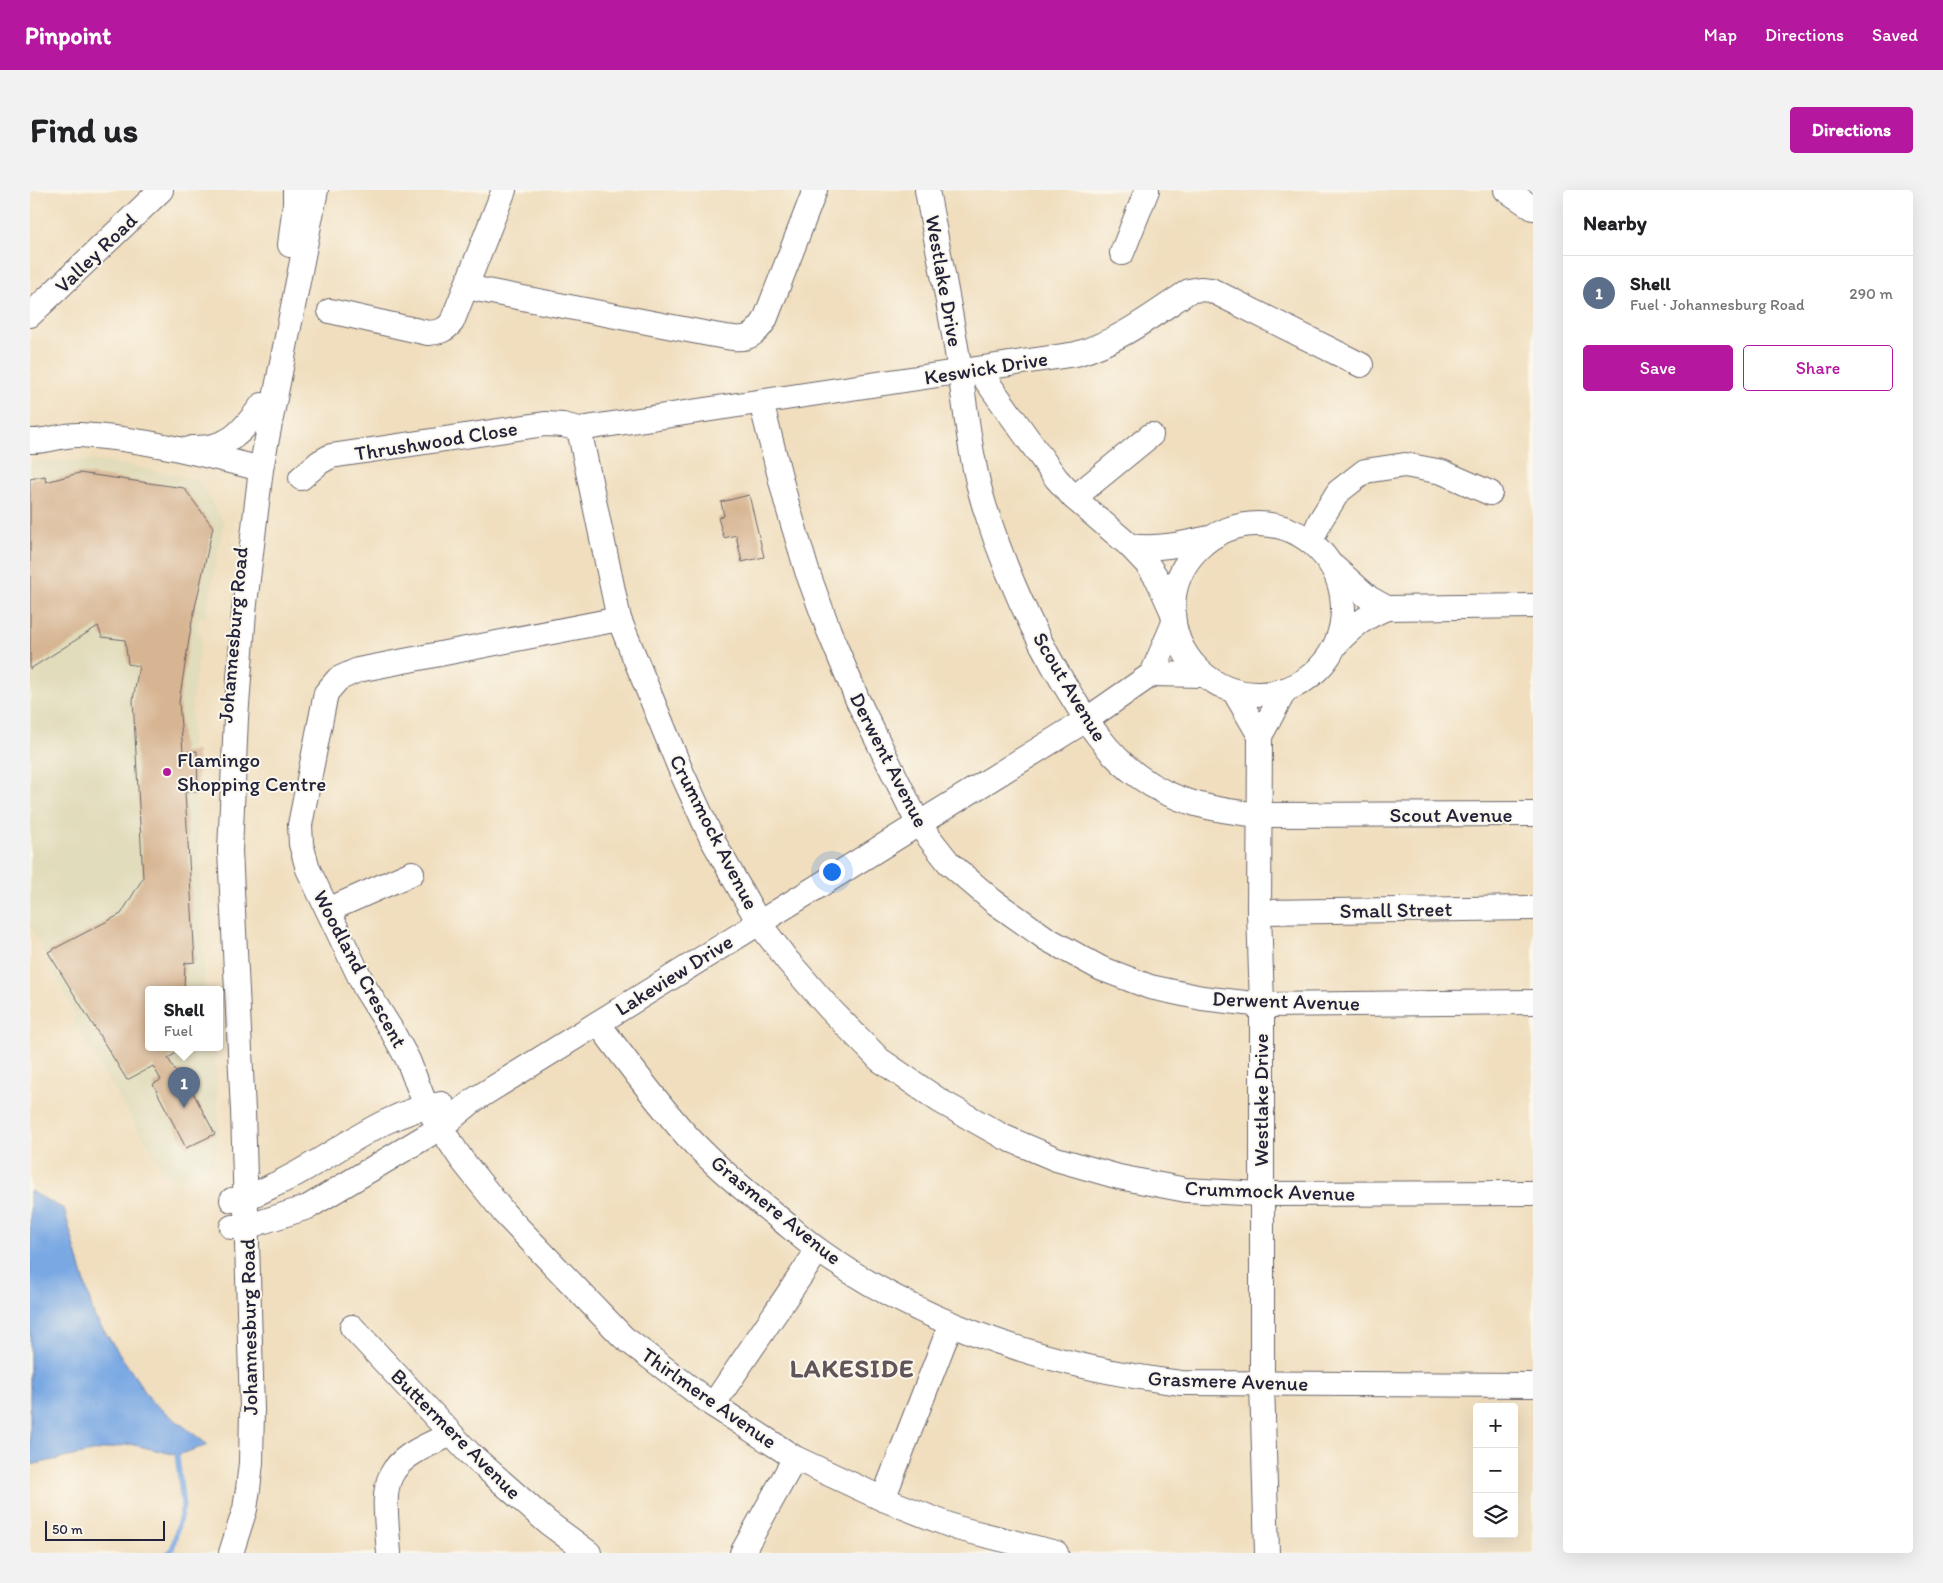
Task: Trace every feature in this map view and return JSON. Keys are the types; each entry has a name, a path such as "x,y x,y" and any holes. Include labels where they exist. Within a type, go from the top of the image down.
{"street":[{"name":"Valley Road","path":"30,315 161,190"},
{"path":"295,190 298,239"},
{"path":"298,239 316,190"},
{"path":"330,311 428,333 447,329 452,322 466,288 504,190"},
{"path":"466,288 734,339 748,338 758,332 766,320 816,190"},
{"name":"Westlake Drive","path":"927,190 969,370 1074,498 1130,546 1148,565 1158,580 1172,618"},
{"path":"1122,253 1147,190"},
{"path":"1506,190 1533,208"},
{"name":"Johannesburg Road","path":"231,1553 245,1508 251,1463 251,1430 242,1394 236,1348 238,1199 243,1110 230,851 234,738 255,468 262,405 298,239"},
{"name":"Johannesburg Road","path":"255,468 298,239"},
{"name":"Keswick Drive","path":"579,429 1076,354 1098,348 1113,341 1189,291 1200,289 1211,290 1361,365"},
{"name":"Scout Avenue","path":"969,370 974,465 985,508 1028,615 1055,670 1086,720 1108,751 1138,776 1169,795 1198,805 1229,812 1261,815 1533,814"},
{"name":"Derwent Avenue","path":"761,402 797,538 829,632 877,742 919,825 949,863 993,900 1047,939 1100,968 1150,987 1202,998 1262,1004 1533,1002"},
{"path":"33,442 78,435 166,446 204,448 219,445 234,438 262,405"},
{"name":"Thrushwood Close","path":"301,478 320,462 331,456 545,424 563,425 579,429"},
{"name":"Crummock Avenue","path":"579,429 620,619 660,720 704,822 759,923 787,960 829,1008 880,1060 940,1102 1004,1138 1056,1159 1119,1178 1186,1190 1261,1194 1533,1193"},
{"path":"1074,498 1151,435"},
{"path":"166,446 255,468"},
{"path":"1311,542 1320,521 1338,492 1365,471 1405,465 1442,472 1490,492"},
{"path":"1130,546 1166,547 1209,538 1234,527 1261,524 1287,529 1311,542 1329,562 1369,598 1387,608"},
{"path":"1202,675 1152,674 1172,618 1174,590 1181,570 1193,552 1209,538"},
{"path":"1329,562 1341,588 1344,615 1337,643"},
{"path":"1172,618 1184,652 1202,675 1234,691 1260,695 1285,690 1307,680 1325,663 1337,643 1358,623 1370,614 1387,608 1533,606"},
{"name":"Woodland Crescent","path":"440,1128 426,1106 408,1060 365,988 308,869 301,844 300,825 326,693 338,678 358,670 620,619"},
{"name":"Lakeview Drive","path":"239,1227 308,1207 440,1128 474,1100 919,825 1086,720 1152,674"},
{"name":"Westlake Drive","path":"1267,1553 1262,1383 1262,1004 1259,912 1260,736 1285,690"},
{"name":"Westlake Drive","path":"1234,691 1260,736"},
{"path":"328,910 412,873"},
{"name":"Small Street","path":"1259,912 1533,908"},
{"name":"Grasmere Avenue","path":"598,1023 630,1067 688,1137 746,1192 818,1250 880,1289 951,1324 1034,1353 1137,1378 1180,1382 1533,1384"},
{"name":"Lakeview Drive","path":"238,1199 300,1174 360,1136 390,1120 426,1106 474,1100"},
{"name":"Thirlmere Avenue","path":"440,1128 462,1160 505,1214 623,1337 713,1405 795,1458 883,1499 957,1528 1056,1553"},
{"path":"315,1164 334,1191"},
{"path":"713,1405 818,1250"},
{"path":"883,1499 951,1324"},
{"name":"Buttermere Avenue","path":"352,1327 450,1435 475,1459 547,1522 589,1553"},
{"path":"389,1553 385,1499 388,1481 397,1464 412,1452 450,1435"},
{"path":"742,1553 795,1458"}],"shaded area":[{"path":"90,460 197,479 224,522 206,617 199,618 198,632 202,633 192,699 191,751 197,751 198,792 196,792 196,796 205,986 145,986 145,1051 215,1051 219,1131 213,1163 183,1181 166,1174 94,1057 72,1019 76,1016 30,925 30,462"}],"water":[{"path":"30,1191 64,1209 94,1316 152,1402 208,1445 177,1455 130,1444 30,1465"}],"building":[{"name":"Flamingo Shopping Centre","path":"79,473 184,488 213,527 192,621 179,702 183,752 197,751 198,792 185,792 195,962 185,963 184,986 145,986 145,1051 179,1051 168,1058 176,1072 181,1070 215,1134 186,1148 153,1084 161,1080 153,1066 127,1080 48,952 121,914 143,878 133,700 139,666 128,664 125,640 102,637 98,626 30,669 30,479 45,476 46,482"},
{"path":"749,495 764,557 742,562 736,535 724,538 718,518 724,516 721,502"}],"waterway":[{"path":"168,1553 172,1550 183,1506 177,1455"}],"place":[{"name":"Flamingo Shopping Centre","path":"167,772"},
{"name":"Shell","path":"184,1108"}],"district":[{"name":"LAKESIDE","path":"852,1368"}]}
